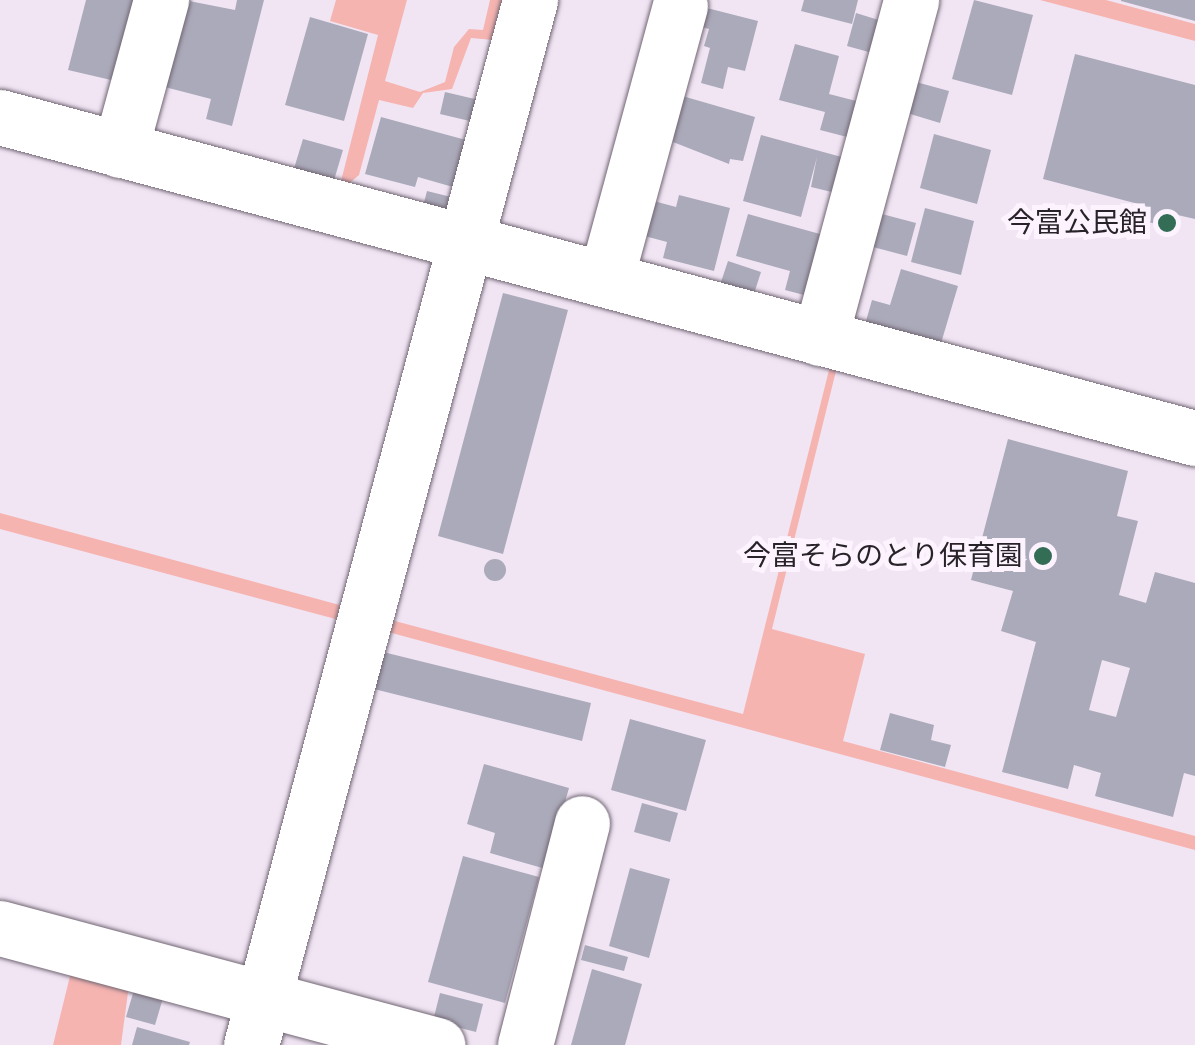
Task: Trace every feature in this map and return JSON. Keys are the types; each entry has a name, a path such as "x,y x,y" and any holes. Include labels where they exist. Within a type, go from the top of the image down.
{"street":[{"path":"120,150 161,0"},
{"path":"257,1022 530,0"},
{"path":"820,338 911,0"},
{"path":"606,278 680,6"},
{"path":"0,117 1195,438"},
{"path":"525,1045 582,823"},
{"path":"0,928 257,1022 438,1045"}],"shaded area":[{"path":"336,0 407,0 385,81 420,92 445,82 454,47 469,29 483,30 490,0 512,0 493,40 471,38 452,89 423,93 413,108 379,100 359,175 338,193 378,35 330,21"},
{"path":"1040,0 1106,0 1195,24 1195,41"},
{"path":"831,362 838,363 772,629 865,654 843,741 1195,836 1195,850 377,629 380,617 743,714"},
{"path":"0,513 347,607 343,621 0,529"},
{"path":"72,968 129,985 121,1045 53,1045"}],"building":[{"path":"86,0 136,0 124,83 68,70"},
{"path":"184,0 235,10 237,0 264,0 232,126 206,119 211,99 161,86"},
{"path":"804,0 858,0 852,24 801,11"},
{"path":"974,0 1033,15 1012,95 952,79"},
{"path":"1195,0 1195,21 1121,1"},
{"path":"703,7 758,21 745,71 728,67 723,89 701,83 710,48 704,46 709,29 698,26"},
{"path":"856,13 885,22 876,54 847,46"},
{"path":"310,17 368,34 344,121 285,105"},
{"path":"795,44 839,56 829,94 864,103 855,139 820,130 825,112 779,100"},
{"path":"1075,54 1195,85 1195,219 1169,213 1166,227 1142,220 1146,206 1043,179"},
{"path":"916,82 949,91 940,123 907,113"},
{"path":"445,92 479,100 474,122 440,114"},
{"path":"679,95 755,117 743,161 730,159 729,164 673,142"},
{"path":"381,117 466,140 453,187 418,177 415,187 365,174"},
{"path":"934,134 991,150 977,204 920,188"},
{"path":"761,135 849,159 840,194 811,187 817,157 801,217 743,201"},
{"path":"303,139 343,150 332,187 292,175"},
{"path":"427,191 459,199 454,219 422,210"},
{"path":"679,195 730,208 714,271 663,258 667,242 641,235 650,200 676,207"},
{"path":"925,208 974,221 961,275 911,262"},
{"path":"748,214 820,234 804,295 785,290 790,271 736,256"},
{"path":"882,214 916,223 907,256 873,247"},
{"path":"728,261 761,272 752,300 719,288"},
{"path":"901,269 958,286 939,350 864,328 872,300 890,305"},
{"path":"503,293 568,310 503,554 438,536"},
{"path":"1008,439 1128,471 1117,516 1138,521 1119,595 1146,603 1155,572 1195,583 1195,776 1184,773 1173,817 1095,796 1101,773 1074,765 1068,789 1002,772 1036,642 1001,631 1013,591 971,580","holes":["1102,660 1130,668 1116,717 1089,710"]},
{"path":"495,559 503,562 503,578 495,581 487,578 484,570 487,562"},
{"path":"379,651 591,703 582,741 370,688"},
{"path":"890,713 934,725 931,740 951,745 945,767 880,750"},
{"path":"630,719 706,740 686,811 611,790"},
{"path":"484,764 569,788 546,869 490,853 495,833 467,824"},
{"path":"642,803 678,813 670,842 634,832"},
{"path":"463,856 539,877 505,1003 428,982"},
{"path":"630,868 670,879 649,958 609,946"},
{"path":"585,945 628,957 624,971 581,960"},
{"path":"592,969 642,984 625,1045 571,1045"},
{"path":"134,990 163,998 155,1025 126,1017"},
{"path":"440,993 483,1004 476,1032 433,1021"},
{"path":"137,1027 190,1042 132,1045"}],"place":[{"name":"今富公民館","path":"1167,223"},
{"name":"今富そらのとり保育園","path":"1043,556"}]}
